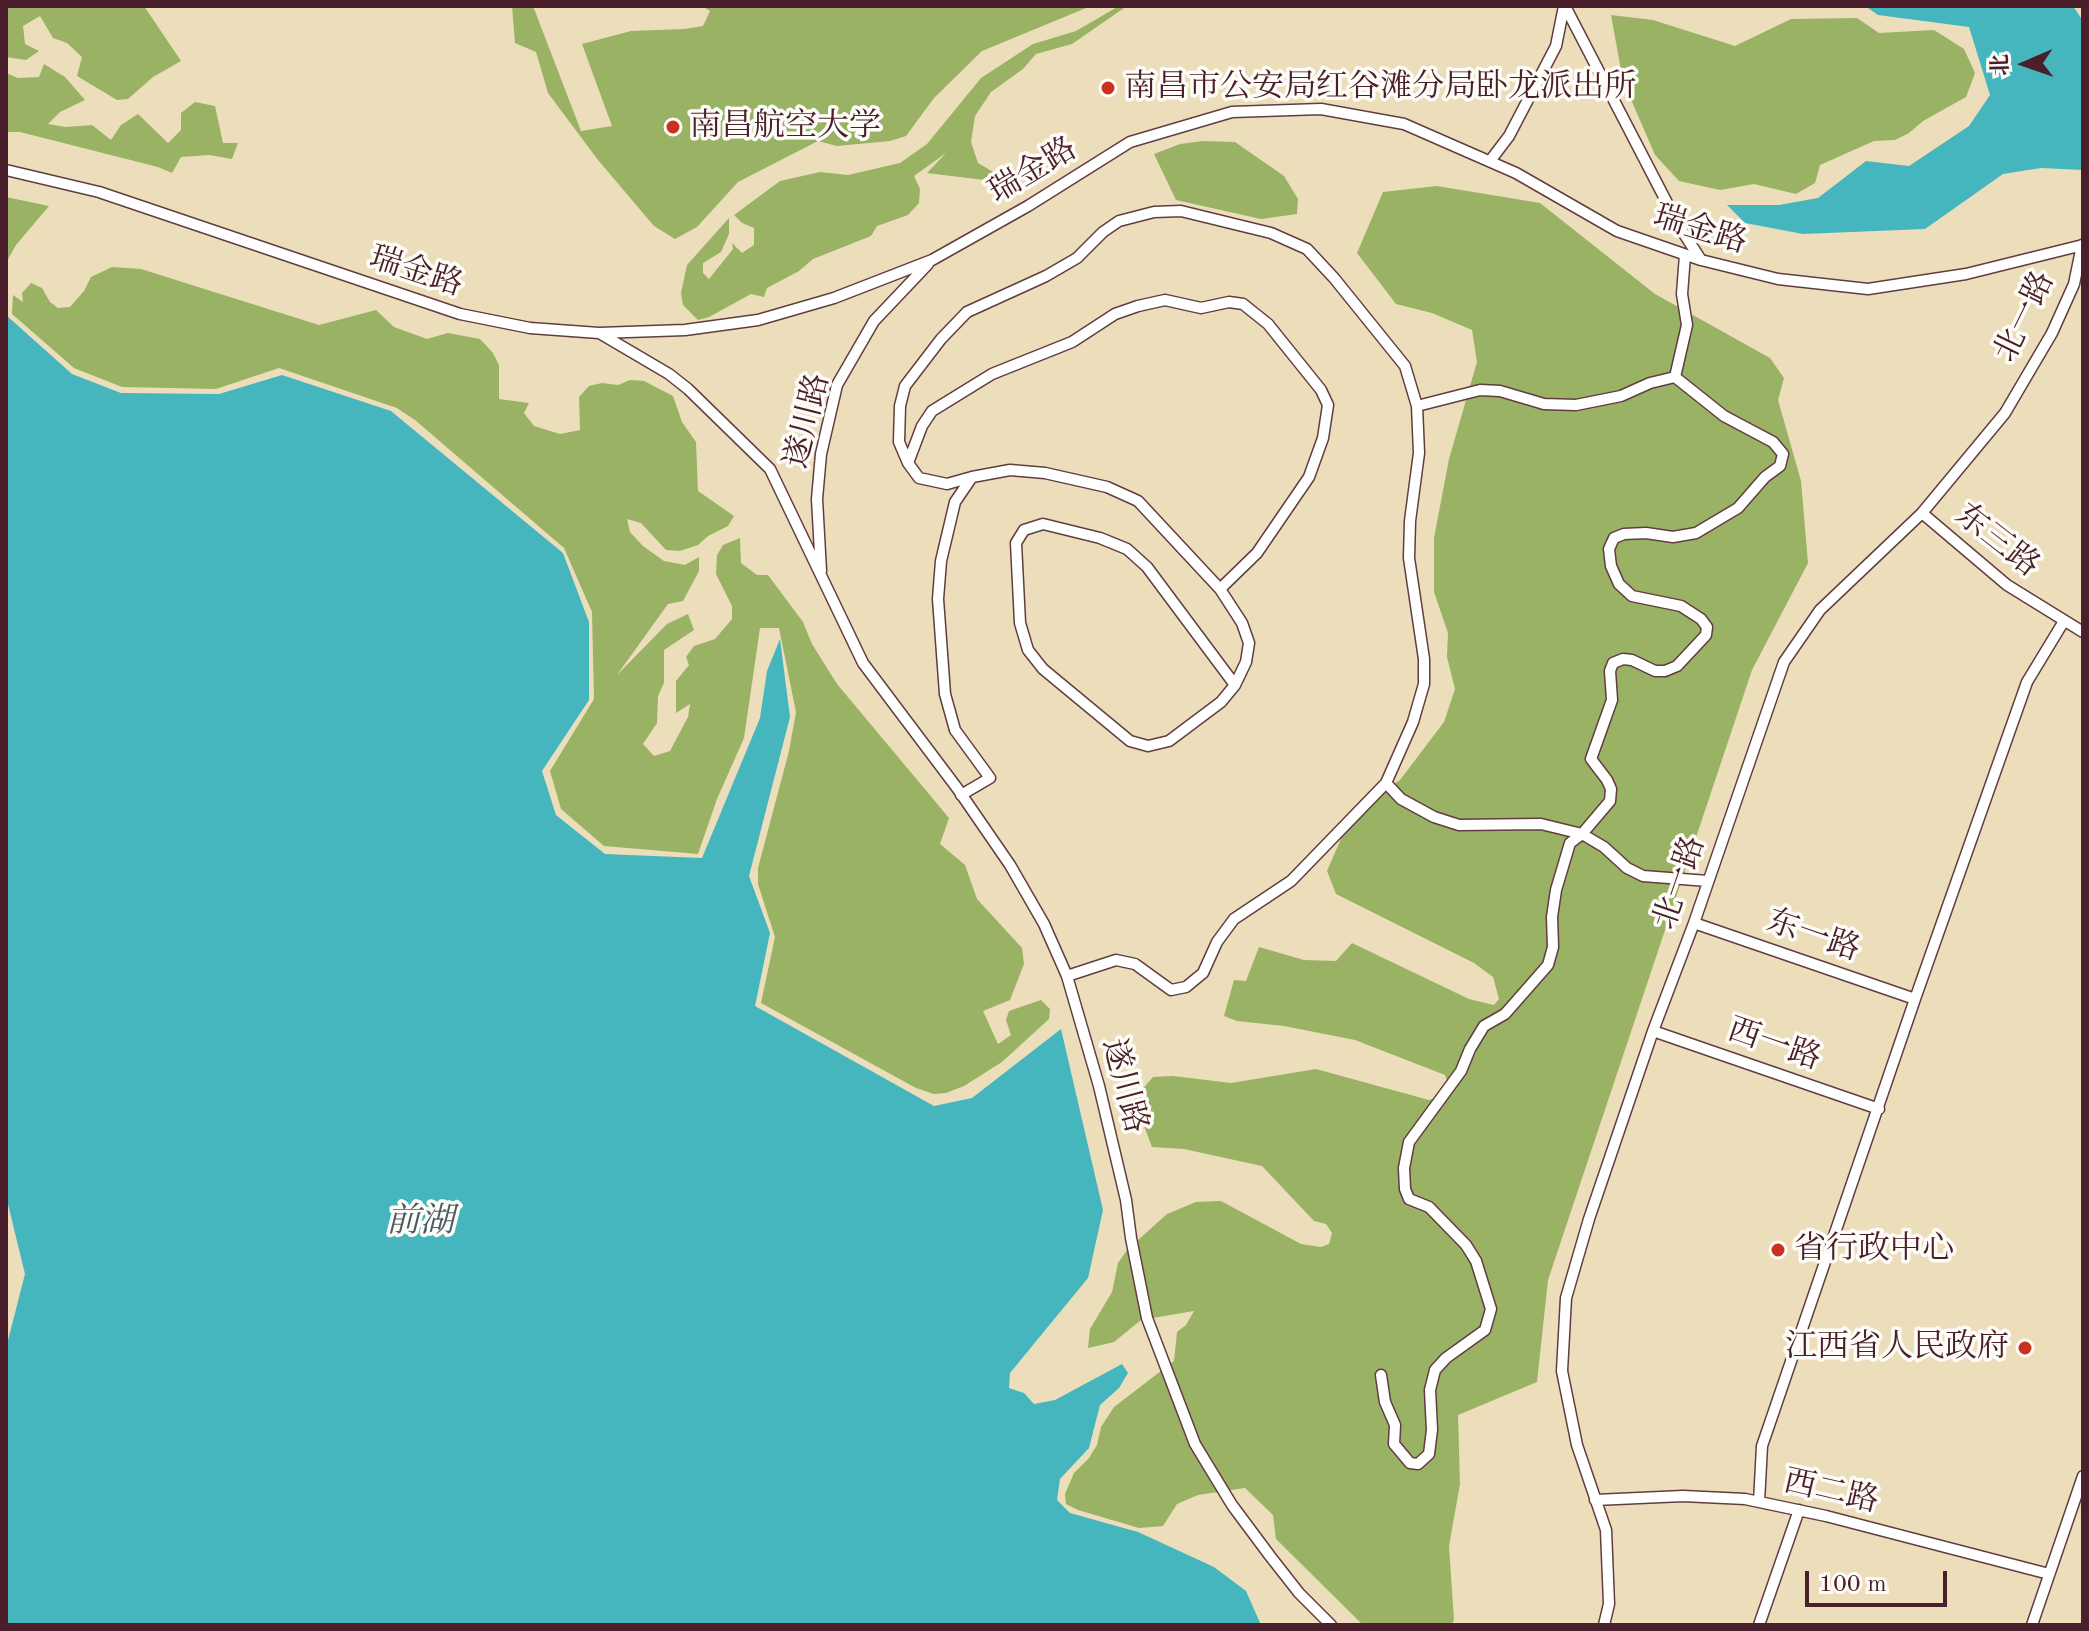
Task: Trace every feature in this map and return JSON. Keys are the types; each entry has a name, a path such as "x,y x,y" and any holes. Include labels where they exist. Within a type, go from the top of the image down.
{"street":[{"path":"1490,161 1509,136 1556,46 1564,6"},
{"path":"1564,6 1679,226 1701,260"},
{"name":"瑞金路","path":"6,170 99,192 460,314 530,328 599,333 685,330 758,320 834,298 932,260 1028,206 1130,142 1232,112 1321,109 1404,124 1516,173 1617,231 1701,260 1778,279 1868,289 1966,274 2083,245"},
{"path":"1067,976 1116,960 1135,964 1171,990 1186,987 1203,973 1217,942 1234,919 1291,881 1386,783 1413,722 1424,684 1424,659 1409,558 1410,521 1419,453 1417,406 1405,366 1307,249 1271,233 1211,218 1181,211 1154,212 1119,221 1077,258 1046,276 967,312 905,386 900,406 899,442 919,478 947,484 1010,470 1045,473 1107,487 1138,501 1220,589 1242,623 1249,643 1246,662 1235,685 1221,702 1169,741 1148,746 1130,741 1043,669 1028,650 1020,623 1016,543 1024,530 1043,524 1100,538 1127,549 1147,567 1235,685"},
{"name":"北一路","path":"1604,1625 1609,1604 1606,1530 1577,1445 1562,1371 1566,1298 1589,1219 1653,1031 1694,923 1784,662 1820,610 1922,513 2005,413 2052,333 2074,284 2083,245"},
{"path":"1675,377 1687,325 1682,294 1685,255"},
{"name":"遂川路","path":"821,576 817,499 821,454 837,385 874,321 932,260"},
{"path":"908,463 922,426 932,411 992,374 1072,342 1115,314 1165,300 1201,308 1229,302 1243,304 1268,324 1321,390 1328,405 1323,438 1309,477 1257,553 1220,589"},
{"name":"遂川路","path":"599,333 669,374 688,389 770,469 863,663 961,795 1017,877 1044,924 1067,976 1099,1086 1123,1185 1147,1318 1195,1444 1232,1505 1270,1556 1299,1593 1331,1625"},
{"path":"1417,406 1480,390 1500,391 1544,404 1576,405 1621,396 1650,383 1675,377"},
{"path":"1381,1375 1385,1402 1395,1425 1394,1444 1410,1463 1418,1464 1429,1454 1432,1430 1430,1390 1435,1370 1446,1358 1485,1330 1491,1309 1480,1270 1466,1245 1429,1207 1409,1199 1404,1168 1409,1142 1461,1071 1484,1026 1505,1014 1548,965 1553,947 1552,917 1556,890 1570,843 1582,834 1610,801 1611,789 1607,780 1591,759 1612,700 1610,671 1613,663 1632,660 1655,671 1665,671 1677,666 1700,644 1707,627 1701,619 1681,606 1632,596 1619,584 1611,566 1609,549 1614,538 1624,534 1673,537 1696,533 1738,508 1765,477 1780,466 1783,454 1773,442 1724,416 1675,377"},
{"path":"961,795 990,778 955,730 945,694 938,599 941,561 955,502 972,477"},
{"name":"东三路","path":"1922,513 2007,585 2083,632"},
{"path":"1759,1502 1762,1446 1915,999 2027,682 2064,621"},
{"path":"1386,783 1401,799 1434,817 1459,825 1541,824 1582,834 1604,847 1627,868 1643,876 1708,881"},
{"name":"东一路","path":"1694,923 1915,999"},
{"name":"西一路","path":"1653,1031 1879,1109"},
{"path":"2032,1625 2083,1476"},
{"name":"西二路","path":"1595,1500 1683,1496 1759,1502 2049,1574"},
{"path":"1759,1625 1799,1510"}],"green space":[{"path":"6,6 144,6 181,61 153,77 128,99 117,100 77,76 82,57 67,43 53,38 40,16 23,26 25,44 39,51 26,60 6,57"},
{"path":"512,6 533,6 581,131 612,126 582,44 631,31 703,26 710,11 702,6 1091,6 982,51 934,98 906,136 890,141 837,146 818,141 738,182 697,227 675,239 654,226 598,160 548,93 536,52 515,43"},
{"path":"1119,6 1127,6 1072,44 1036,54 1023,69 991,92 975,116 971,142 978,163 995,173 1018,178 1029,175 1017,184 927,173 946,153 914,176 920,189 919,203 908,215 877,226 871,236 813,259 799,271 767,288 764,297 751,294 698,320 683,305 681,293 687,265 729,218 729,234 721,252 703,263 703,273 709,279 733,249 732,243 742,253 754,245 754,228 734,215 780,181 820,172 848,175 900,163 927,144 981,78 1033,44 1076,31"},
{"path":"1611,15 1653,20 1735,46 1791,19 1857,18 1879,33 1934,30 1964,49 1975,73 1966,97 1895,140 1874,141 1820,165 1815,183 1796,194 1754,184 1720,190 1679,181 1655,155 1623,81"},
{"path":"44,64 65,77 85,100 60,112 48,124 66,127 92,125 111,140 121,125 138,114 168,143 181,130 181,113 195,102 215,106 223,143 238,143 232,159 209,155 181,157 172,173 20,132 6,132 6,73 18,78 39,77"},
{"path":"1235,142 1284,176 1298,199 1297,214 1261,219 1176,200 1154,154 1180,144"},
{"path":"1437,186 1540,203 1655,294 1770,358 1784,378 1778,400 1801,481 1808,563 1752,670 1548,1280 1537,1382 1458,1415 1460,1484 1449,1546 1454,1620 1451,1625 1363,1625 1276,1539 1273,1515 1245,1488 1198,1495 1177,1504 1163,1526 1139,1528 1078,1510 1066,1504 1065,1494 1074,1473 1097,1445 1101,1427 1114,1407 1174,1361 1177,1332 1186,1325 1194,1311 1141,1320 1114,1342 1088,1348 1090,1329 1112,1292 1118,1263 1127,1250 1167,1214 1196,1202 1221,1201 1301,1244 1321,1247 1329,1244 1332,1233 1326,1224 1314,1221 1262,1166 1184,1149 1152,1147 1134,1099 1153,1077 1173,1076 1231,1083 1316,1069 1429,1100 1442,1095 1449,1086 1445,1075 1355,1040 1284,1026 1237,1021 1224,1016 1234,980 1246,981 1259,947 1304,960 1336,961 1352,943 1469,999 1494,1005 1499,999 1493,977 1474,963 1336,894 1327,871 1354,809 1400,780 1444,722 1455,689 1447,657 1448,633 1434,592 1434,538 1449,459 1477,362 1472,330 1432,313 1396,304 1357,253 1383,192"},
{"path":"6,197 49,206 16,245 6,263"},
{"path":"112,267 141,269 319,325 376,310 394,327 427,339 448,333 480,339 499,365 499,399 529,403 524,413 534,426 560,434 580,430 579,397 589,386 644,381 673,396 682,422 696,442 698,491 734,516 728,526 698,545 680,551 666,550 641,523 627,519 630,532 664,561 685,565 699,557 699,571 683,601 668,604 617,675 667,624 688,614 694,630 664,650 664,683 658,696 657,723 643,744 654,756 670,751 688,717 690,704 676,713 676,681 689,665 686,657 694,646 715,639 732,619 732,606 716,574 717,555 723,545 740,538 741,563 757,575 768,575 803,622 812,644 837,684 949,818 940,844 965,865 977,899 1022,948 1024,964 1010,1000 983,1011 998,1044 1011,1035 1006,1020 1009,1011 1041,1000 1050,1009 1049,1019 1002,1062 964,1086 934,1094 916,1088 761,1003 775,937 758,884 758,868 789,751 796,712 779,628 760,628 744,738 717,799 698,854 604,846 561,809 550,771 594,699 592,612 564,548 397,408 279,368 216,389 122,387 74,368 12,314 13,295 23,302 22,293 31,283 42,288 50,302 58,308 70,307 91,277"}],"water":[{"path":"1865,6 2073,6 2083,21 2083,170 2041,168 2003,174 1925,229 1803,234 1745,223 1727,205 1779,205 1818,198 1866,161 1909,166 1969,126 1990,95 1969,27 1878,15"},
{"name":"前湖","path":"6,315 72,374 121,393 219,394 282,375 391,411 563,553 589,622 589,700 542,771 556,815 605,854 702,858 760,718 767,671 780,639 790,717 749,876 770,933 755,1006 934,1106 972,1098 1061,1029 1103,1210 1088,1278 1010,1373 1009,1388 1024,1393 1034,1404 1055,1400 1122,1364 1128,1373 1119,1388 1100,1405 1089,1448 1060,1479 1057,1500 1070,1513 1138,1532 1214,1567 1246,1591 1261,1625 6,1625 6,1348 25,1274 6,1196"}],"place":[{"name":"南昌市公安局红谷滩分局卧龙派出所","path":"1108,88"},
{"name":"南昌航空大学","path":"673,127"},
{"name":"省行政中心","path":"1778,1250"},
{"name":"江西省人民政府","path":"2025,1348"}]}
